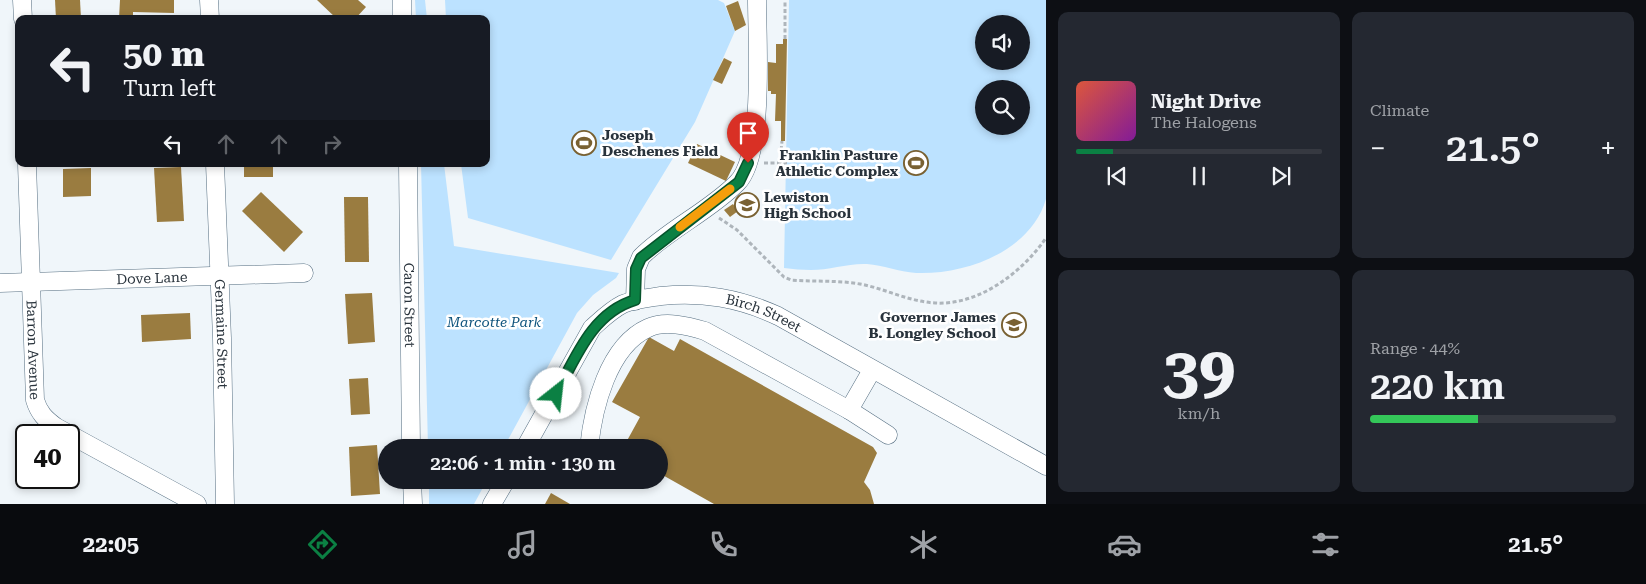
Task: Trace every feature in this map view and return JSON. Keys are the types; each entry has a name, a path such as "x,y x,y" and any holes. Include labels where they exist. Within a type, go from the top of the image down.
{"street":[{"path":"22,0 23,15"},
{"path":"209,0 210,15"},
{"path":"402,0 402,15"},
{"path":"635,300 636,269 641,258 739,182 748,163 756,130 757,0"},
{"name":"Barron Avenue","path":"27,167 35,400 43,417 56,427 196,504"},
{"name":"Germaine Street","path":"215,167 225,504"},
{"name":"Caron Street","path":"408,167 411,439"},
{"name":"Dove Lane","path":"0,283 304,273"},
{"name":"Birch Street","path":"531,439 592,328 607,314 635,300 690,294 726,297 778,316 1046,466"},
{"path":"589,439 592,416 604,381 621,350 636,335 650,327 688,326 705,331 849,410 888,435"},
{"path":"849,410 872,370"},
{"path":"412,489 413,504"},
{"path":"492,504 501,489"}],"path":[{"path":"785,0 785,39"},
{"path":"780,163 782,141"},
{"path":"748,163 787,163"},
{"path":"704,210 737,230 784,277 791,280 860,284 929,303 971,297 1000,283 1028,262 1046,238"}],"green space":[{"path":"415,0 425,0 427,15 416,15"},
{"name":"Joseph Deschenes Field","path":"445,0 718,0 724,3 735,31 695,122 611,260 468,218 461,167 490,167 490,15 446,15"},
{"name":"Franklin Pasture Athletic Complex","path":"789,0 1046,0 1046,199 1038,217 1026,233 1011,246 994,256 955,270 916,273 867,264 804,270 784,268"},
{"name":"Marcotte Park","path":"421,167 444,167 454,246 619,273 616,278 593,295 577,313 508,439 428,439"},
{"path":"429,489 482,489 474,504 429,504"}],"building":[{"path":"55,0 80,0 81,15 56,15"},
{"path":"120,0 174,0 174,13 133,12 133,15 119,15"},
{"path":"317,0 358,0 366,7 359,15 333,15"},
{"path":"738,1 746,25 735,31 726,6"},
{"path":"783,39 787,39 785,141 781,141 781,121 775,121 776,94 771,94 771,91 768,91 768,62 776,63 776,44 783,44"},
{"path":"724,58 732,62 722,84 713,80"},
{"path":"697,144 735,162 726,181 688,163"},
{"path":"181,167 184,221 157,222 154,168"},
{"path":"244,167 273,167 273,177 244,177"},
{"path":"91,168 91,196 63,197 63,169"},
{"path":"261,192 303,232 284,252 242,211"},
{"path":"344,197 368,197 369,262 345,262"},
{"path":"733,204 738,211 730,217 724,210"},
{"path":"372,293 375,342 348,344 345,294"},
{"path":"190,313 191,339 142,342 141,315"},
{"path":"649,337 674,351 680,339 873,447 877,453 864,482 870,490 874,504 714,504 668,478 668,439 628,439 640,417 612,402"},
{"path":"368,378 370,414 351,415 349,379"},
{"path":"377,445 378,489 380,489 380,494 351,496 349,447"},
{"path":"551,493 570,504 545,504"}],"slow traffic":[{"path":"680,227 730,189"}],"place":[{"name":"Joseph Deschenes Field","path":"584,143"},
{"name":"Franklin Pasture Athletic Complex","path":"916,163"},
{"name":"Lewiston High School","path":"747,205"},
{"name":"Governor James B. Longley School","path":"1014,325"}],"route":[{"path":"556,394 592,328 607,314 635,300 636,269 641,258 650,248 704,210 739,182 748,163"}]}
